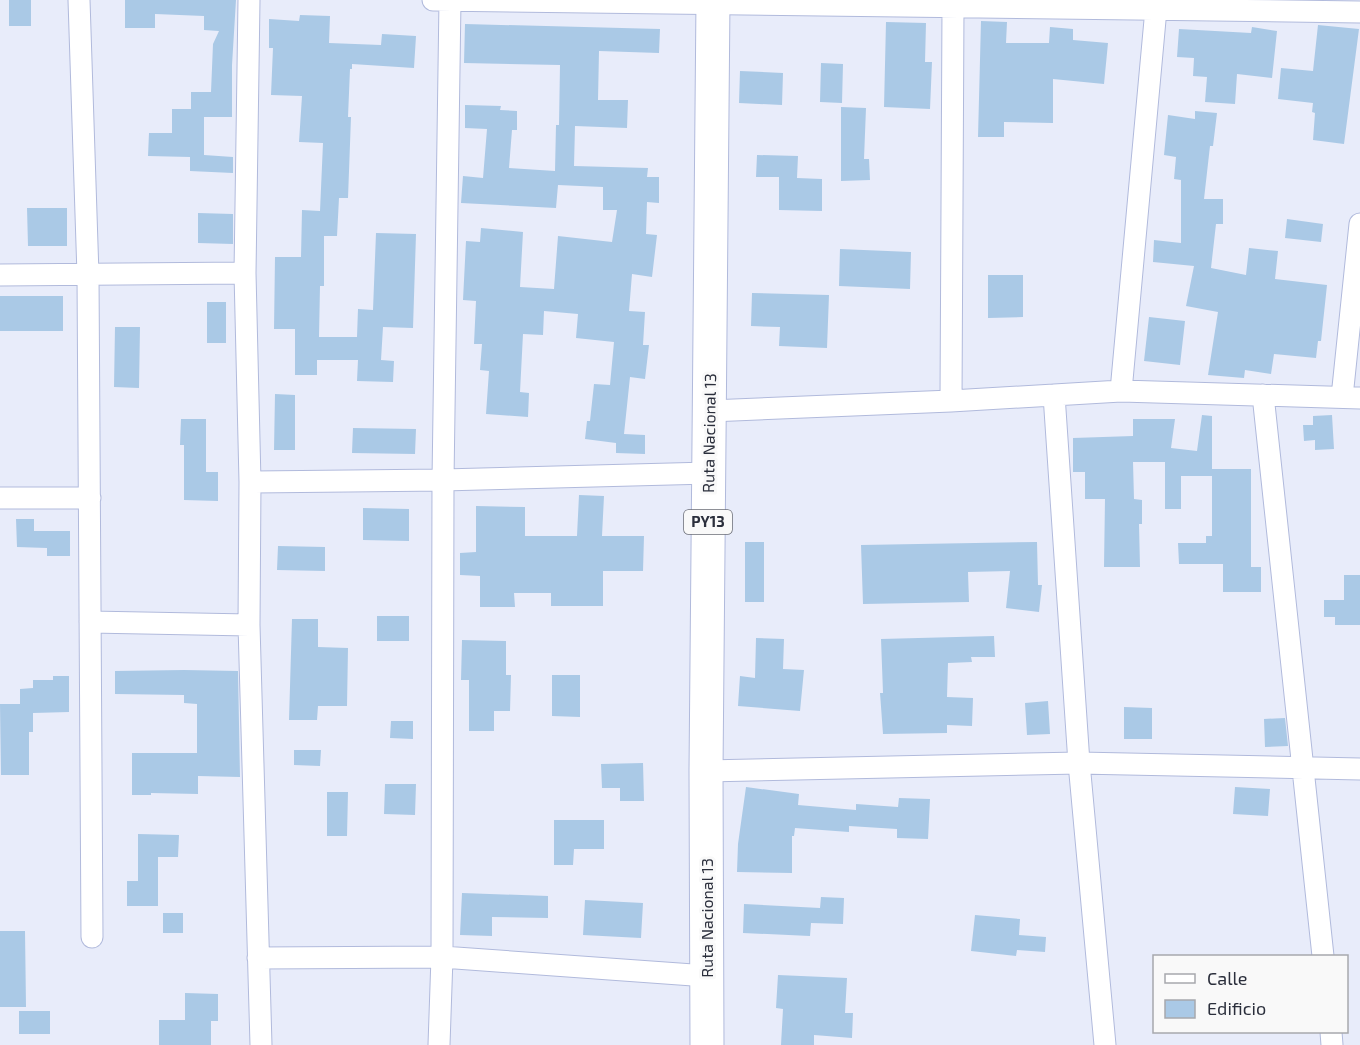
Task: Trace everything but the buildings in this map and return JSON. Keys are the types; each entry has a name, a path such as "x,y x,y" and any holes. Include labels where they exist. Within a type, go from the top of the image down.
{"highway":[{"name":"Ruta Nacional 13","path":"707,1045 706,771 713,2"}],"street":[{"path":"79,0 88,275 92,937"},
{"path":"249,0 245,273 250,482 249,625 261,1045"},
{"path":"432,0 1156,9 1272,5 1360,12"},
{"path":"439,1045 442,957 443,480 450,0"},
{"path":"951,401 953,7"},
{"path":"1121,391 1156,9"},
{"path":"710,411 1121,391 1351,397 1360,224"},
{"path":"0,275 245,273"},
{"path":"1054,395 1079,764 1105,1045"},
{"path":"1263,395 1323,955"},
{"path":"250,482 709,473"},
{"path":"0,498 90,498"},
{"path":"90,622 249,625"},
{"path":"706,771 1079,764 1360,769"},
{"path":"258,958 442,957 707,976"}]}
